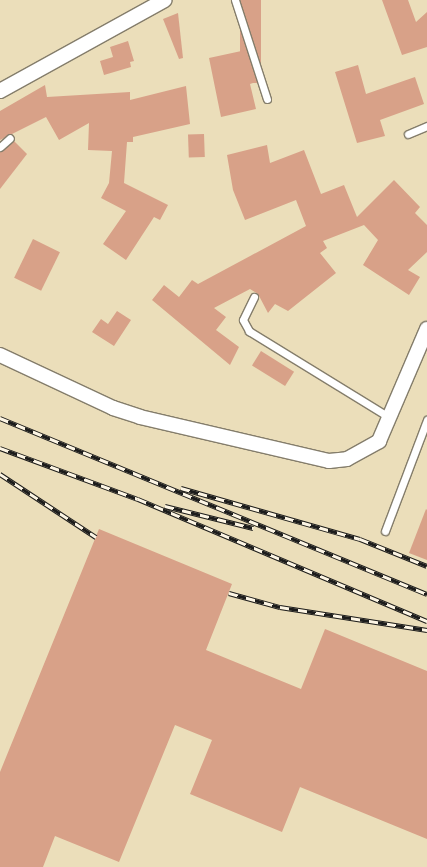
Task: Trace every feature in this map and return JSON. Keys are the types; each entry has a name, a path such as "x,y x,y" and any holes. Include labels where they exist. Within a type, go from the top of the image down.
{"street":[{"path":"0,91 165,0"},
{"path":"0,355 133,415 329,461 365,452 379,440 427,329"}],"lane":[{"path":"235,0 267,98"},
{"path":"408,134 427,126"},
{"path":"0,147 10,138"},
{"path":"254,297 243,320 250,331 389,417"},
{"path":"385,531 427,420"}],"building":[{"path":"240,0 261,0 261,83 240,83"},
{"path":"382,0 408,0 416,22 427,12 427,47 402,55"},
{"path":"178,13 183,58 179,59 163,19"},
{"path":"128,41 134,61 130,62 131,67 104,75 100,61 113,57 110,47"},
{"path":"246,50 256,82 250,84 256,109 221,117 209,58"},
{"path":"358,65 366,94 415,77 424,104 380,120 385,136 357,143 335,72"},
{"path":"45,85 47,97 130,92 130,100 186,86 190,124 133,137 133,142 127,142 124,183 168,205 160,220 154,217 126,260 103,244 126,211 101,198 109,183 112,151 88,150 89,123 59,140 46,117 0,140 0,111"},
{"path":"204,134 205,157 189,158 188,135"},
{"path":"14,141 27,154 0,189 0,152"},
{"path":"267,145 270,163 304,150 321,194 344,185 357,217 394,180 420,207 415,213 427,225 427,252 408,270 420,277 409,295 363,265 378,240 364,225 323,241 327,248 320,253 336,273 288,311 275,304 268,313 258,294 250,289 214,308 226,317 216,330 239,347 230,365 152,300 164,285 179,297 192,280 198,284 306,226 296,200 245,220 233,190 227,155"},
{"path":"33,239 60,252 41,291 14,278"},
{"path":"117,311 131,320 114,346 92,332 101,319 108,324"},
{"path":"261,351 294,372 285,386 252,365"},
{"path":"426,509 427,510 427,560 409,553"},
{"path":"99,529 232,584 206,650 301,689 325,629 427,671 427,839 300,787 282,832 190,794 212,740 175,725 119,862 55,836 43,867 0,867 0,772"}],"railway":[{"path":"0,418 427,594"},
{"path":"0,448 138,499 427,621"},
{"path":"0,474 96,537"},
{"path":"181,488 360,539 427,566"},
{"path":"165,506 253,528"},
{"path":"229,593 280,607 427,630"}]}
